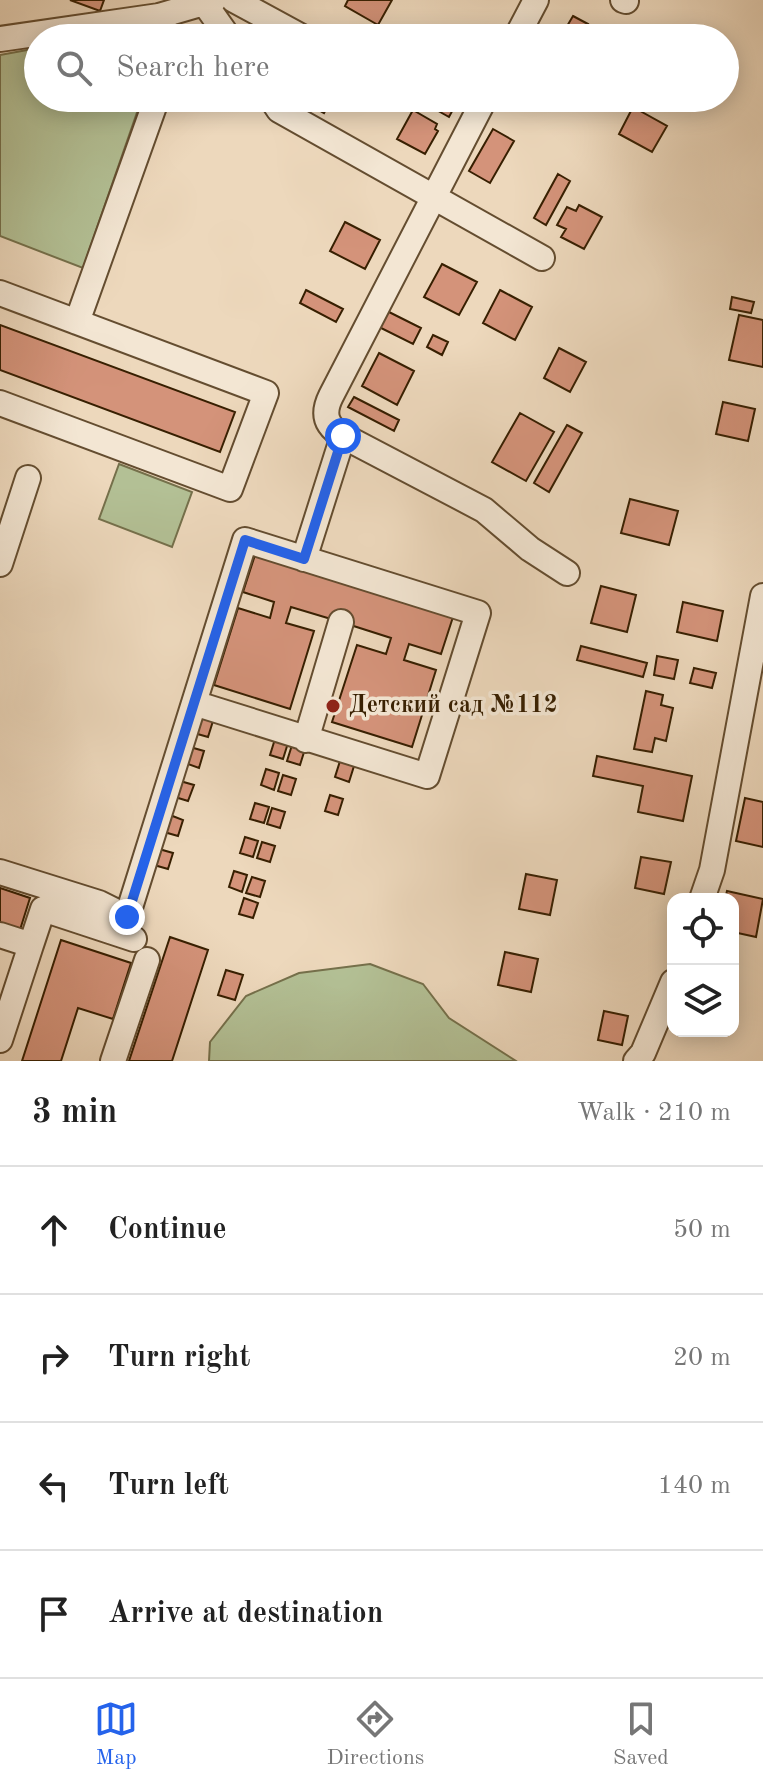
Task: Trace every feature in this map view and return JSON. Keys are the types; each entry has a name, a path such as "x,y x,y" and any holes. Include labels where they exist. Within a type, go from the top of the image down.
{"street":[{"path":"234,0 278,24"},
{"path":"523,24 536,0"},
{"path":"169,24 209,2 221,24"},
{"path":"0,39 24,37"},
{"path":"77,322 152,112"},
{"path":"283,112 542,258"},
{"path":"478,112 331,396 325,417 332,430 484,510 530,549 567,573"},
{"path":"0,293 266,393 230,489 0,403"},
{"path":"304,559 343,436"},
{"path":"0,564 28,478"},
{"path":"0,872 99,903 127,917 245,540 478,613 427,776 194,703"},
{"path":"704,893 712,870 763,596"},
{"path":"306,740 341,622"},
{"path":"0,1040 43,909 134,939"},
{"path":"0,935 31,945"},
{"path":"113,1061 147,960"},
{"path":"636,1061 643,1053 667,996"}],"green space":[{"path":"24,51 24,112 137,112 83,268 0,236 0,55"},
{"path":"119,464 192,492 172,547 99,519"},
{"path":"370,964 423,984 449,1018 516,1061 209,1061 210,1042 246,996 299,973"}],"building":[{"path":"70,0 104,0 100,11"},
{"path":"348,0 392,0 379,24 345,6"},
{"path":"573,16 588,24 568,24"},
{"path":"412,112 437,124 435,129 438,131 425,154 397,139"},
{"path":"630,112 642,112 667,126 652,152 619,134"},
{"path":"493,129 514,141 490,183 469,171"},
{"path":"558,174 570,181 546,225 534,218"},
{"path":"579,205 602,217 584,249 561,237 566,229 557,225 567,207 576,211"},
{"path":"345,222 380,240 365,269 330,251"},
{"path":"442,264 477,282 459,315 424,297"},
{"path":"306,290 343,309 336,322 300,303"},
{"path":"500,290 532,307 515,340 483,323"},
{"path":"732,297 754,302 751,313 730,309"},
{"path":"383,309 421,328 413,344 375,325"},
{"path":"739,315 763,320 763,367 729,360"},
{"path":"0,325 235,412 220,452 0,370"},
{"path":"433,335 448,342 442,355 427,347"},
{"path":"559,348 586,362 570,392 544,378"},
{"path":"379,353 414,371 397,405 362,386"},
{"path":"354,397 399,420 394,431 348,407"},
{"path":"723,402 755,409 748,441 716,434"},
{"path":"520,413 554,432 526,481 492,462"},
{"path":"567,425 582,433 549,492 534,483"},
{"path":"630,499 678,511 669,545 621,533"},
{"path":"255,555 453,617 441,654 409,644 404,660 436,670 412,747 332,722 357,645 386,654 391,638 341,622 291,607 286,623 314,631 290,709 214,685 238,608 270,618 274,602 243,592"},
{"path":"601,586 636,595 627,632 591,623"},
{"path":"683,602 723,611 717,641 677,632"},
{"path":"581,646 647,663 643,677 577,660"},
{"path":"657,656 678,660 674,679 654,675"},
{"path":"694,668 716,673 712,688 690,683"},
{"path":"646,691 663,695 661,705 673,708 666,741 655,738 652,752 634,749"},
{"path":"199,717 213,721 208,737 194,733"},
{"path":"275,739 288,743 283,759 270,755"},
{"path":"292,745 305,749 300,765 287,761"},
{"path":"190,747 204,751 199,768 185,763"},
{"path":"597,756 692,776 683,821 638,812 643,786 593,776"},
{"path":"340,761 354,766 349,782 335,777"},
{"path":"266,769 279,773 274,790 261,785"},
{"path":"283,775 296,779 291,795 278,791"},
{"path":"180,781 194,785 188,801 175,797"},
{"path":"330,795 343,799 338,815 325,811"},
{"path":"745,798 763,802 763,847 736,841"},
{"path":"255,803 269,807 264,823 250,819"},
{"path":"272,808 285,812 280,828 267,824"},
{"path":"170,815 183,820 178,836 164,832"},
{"path":"245,837 258,841 253,857 240,853"},
{"path":"262,842 275,846 270,862 257,858"},
{"path":"159,849 173,853 168,869 154,865"},
{"path":"641,857 671,862 664,894 635,888"},
{"path":"234,871 247,875 242,892 229,887"},
{"path":"526,874 557,880 550,915 519,909"},
{"path":"252,877 265,881 260,897 246,893"},
{"path":"0,888 30,898 19,933 0,927"},
{"path":"739,894 763,899 756,937 739,933"},
{"path":"244,898 258,903 253,918 239,914"},
{"path":"170,937 208,950 172,1061 129,1061"},
{"path":"61,940 131,963 113,1019 78,1008 61,1061 22,1061"},
{"path":"505,952 538,959 531,992 498,985"},
{"path":"226,970 243,975 235,1000 218,995"},
{"path":"604,1011 628,1016 622,1045 598,1040"}],"place":[{"name":"Детский сад №112","path":"333,706"}],"route":[{"path":"127,917 245,540 304,559 343,436"}]}
